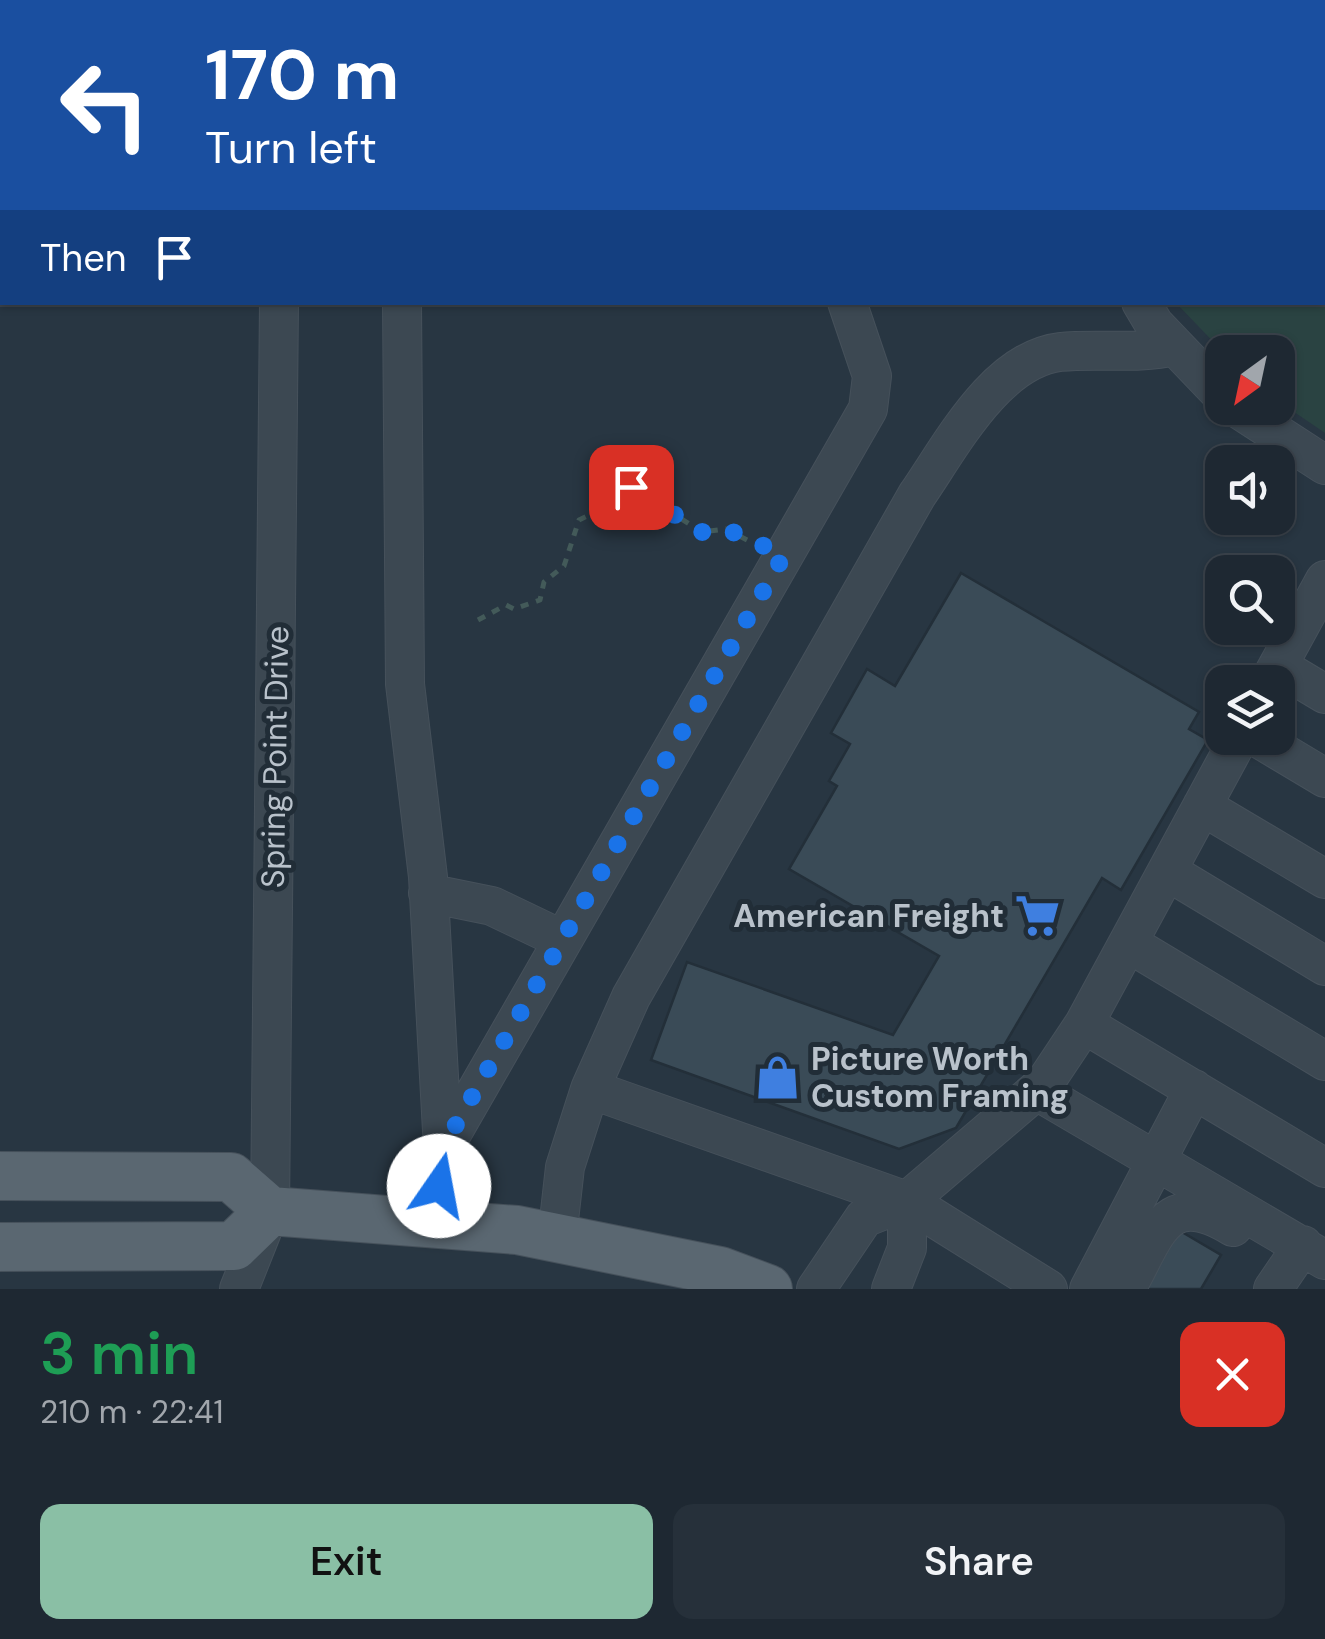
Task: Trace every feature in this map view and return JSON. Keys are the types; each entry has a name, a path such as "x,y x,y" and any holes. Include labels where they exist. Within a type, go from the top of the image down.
{"main road":[{"path":"0,1176 231,1177 270,1211 436,1222 558,1238 666,1275 720,1271 768,1289"},
{"path":"0,1247 234,1246 270,1211"}],"street":[{"name":"Spring Point Drive","path":"270,1211 279,305"},
{"path":"402,305 404,684 428,892 442,1149 436,1222"},
{"path":"442,1149 868,409 872,376 848,305"},
{"path":"1144,305 1174,346 1205,378"},
{"path":"558,1238 564,1168 590,1089 631,997 917,495 990,396 1030,360 1058,352 1126,354 1174,346"},
{"path":"1263,425 1325,465"},
{"path":"1279,665 1322,591"},
{"path":"1295,682 1325,694"},
{"path":"816,1289 864,1218 907,1201 1037,1090 1084,1024 1230,755"},
{"path":"1286,755 1325,778"},
{"path":"1202,806 1325,879"},
{"path":"1167,871 1325,966"},
{"path":"428,892 492,906 563,940"},
{"path":"1128,943 1325,1060"},
{"path":"1084,1024 1325,1168"},
{"path":"437,1046 493,1062"},
{"path":"590,1089 907,1201 1048,1289"},
{"path":"1037,1090 1156,1160 1298,1264"},
{"path":"1088,1289 1194,1090"},
{"path":"891,1289 908,1248 907,1201"},
{"path":"1126,1289 1167,1217 1184,1208 1209,1212 1298,1264"},
{"path":"239,1289 270,1211"}],"path":[{"path":"478,620 506,605 514,610 540,600 544,582 564,566 580,520 600,510 609,490 631,487 702,532 726,529 784,555"}],"green space":[{"path":"1178,305 1325,305 1325,433 1295,413 1295,335 1207,335"}],"building":[{"path":"961,573 1199,712 1189,729 1205,738 1205,745 1121,890 1102,878 956,1128 899,1149 651,1060 687,962 893,1035 939,956 789,869 837,786 829,781 850,744 831,733 867,669 895,686"},
{"path":"1170,1225 1221,1255 1201,1289 1134,1289"}],"place":[{"name":"American Freight","path":"1037,916"},
{"name":"Picture Worth Custom Framing","path":"778,1077"}],"route":[{"path":"439,1186 442,1149 784,555 726,529 702,532 631,487"}]}
